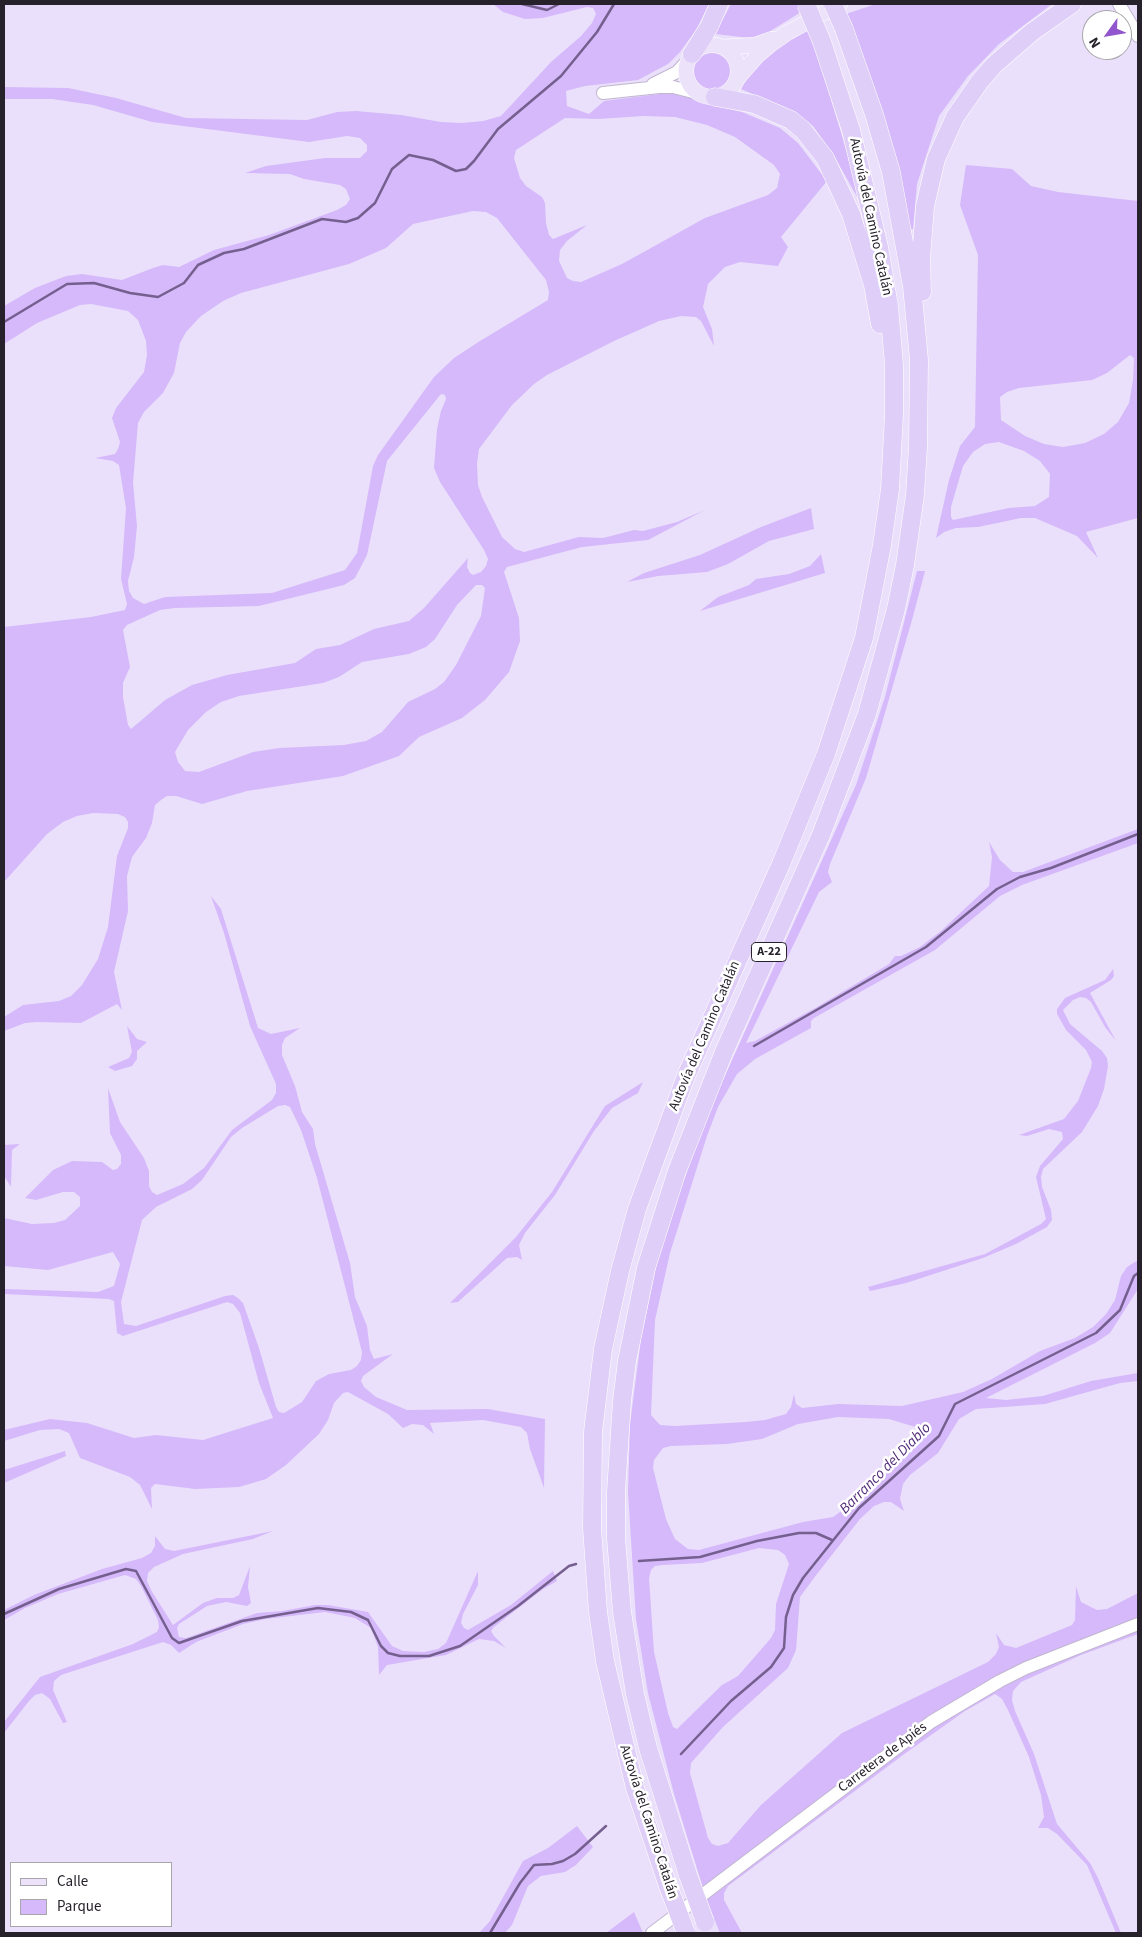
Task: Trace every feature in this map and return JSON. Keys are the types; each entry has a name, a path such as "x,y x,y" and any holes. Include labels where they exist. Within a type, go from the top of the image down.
{"highway":[{"path":"690,57 719,4"},
{"name":"Autovía del Camino Catalán","path":"686,1933 635,1788 623,1744 605,1661 598,1612 592,1528 591,1476 593,1432 603,1349 620,1271 637,1209 686,1076 804,810 849,688 864,638 874,593 890,489 894,415 894,365 889,306 879,247 853,139 822,42 806,4"},
{"name":"Autovía del Camino Catalán","path":"707,1927 688,1875 648,1748 635,1694 622,1612 616,1538 616,1492 621,1410 627,1362 648,1260 677,1171 724,1052 821,835 867,714 881,670 896,609 913,511 919,407 919,360 912,286 891,172 872,106 833,4"},
{"path":"913,511 924,442 922,232 925,206 936,159 955,117 980,81 1011,49 1072,4"},
{"path":"715,97 754,104 791,120 813,141 837,180 873,285 882,336 890,407 890,489"}],"main road":[{"path":"787,33 758,55 730,91 715,97 698,93 687,78 690,57 710,45 724,47 756,45 787,33 840,4"},
{"path":"724,47 737,61 738,79"}],"street":[{"path":"1132,23 1138,36"},
{"path":"626,90 666,79 690,57"},
{"path":"603,93 673,87 698,93"},
{"name":"Carretera de Apiés","path":"652,1933 948,1712 1026,1668 1138,1624"}],"green space":[{"path":"493,4 709,4 696,30 680,52 668,64 638,80 585,86 566,91 567,106 589,114 604,101 678,93 707,104 742,112 780,128 798,143 827,181 781,237 788,247 778,266 740,262 725,267 708,284 703,307 712,329 714,346 701,321 696,317 681,316 659,321 614,341 547,375 534,384 512,405 479,449 477,464 478,485 482,497 502,537 515,549 524,552 579,537 603,538 634,530 643,531 677,522 705,510 648,540 582,547 507,567 504,572 519,618 520,641 509,672 485,700 462,718 419,737 399,756 343,776 247,791 202,804 176,796 167,796 161,800 155,805 152,823 146,838 132,857 127,876 128,911 114,972 122,1010 117,1004 81,1023 25,1023 4,1031 4,1017 23,1005 59,1001 71,996 82,985 98,959 108,927 117,856 128,828 128,822 125,817 118,814 93,813 77,816 63,822 47,834 4,882 4,627 91,617 125,610 127,604 121,579 126,508 119,465 113,461 95,458 115,454 118,449 120,442 112,418 116,408 144,372 147,355 146,341 138,320 128,311 91,304 80,305 37,323 4,344 4,306 35,288 66,276 82,274 122,280 163,265 179,267 214,250 269,235 337,210 346,205 350,199 346,189 340,185 304,179 290,174 245,173 266,166 325,158 360,158 367,151 367,145 360,138 347,136 309,142 152,122 93,105 52,99 4,99 4,87 68,88 116,98 186,118 307,120 337,112 356,111 401,115 441,122 483,121 501,116 551,62 581,36 592,23 596,14 593,8 587,7 543,18 525,19 503,12","holes":["643,116 675,117 707,125 735,137 774,165 780,174 777,188 768,195 705,218 622,264 581,282 573,281 567,278 559,261 560,250 567,241 587,225 553,239 549,235 546,223 545,203 542,197 526,186 520,178 514,158 516,150 565,118 599,119","473,211 486,212 497,218 546,280 549,292 548,300 454,358 434,377 378,455 373,466 357,553 345,570 272,593 165,597 144,604 133,598 129,591 128,581 134,557 137,526 133,483 138,423 144,412 163,393 174,373 180,343 186,332 201,316 223,301 241,293 349,264 386,248 413,224","441,394 445,395 446,399 437,429 434,468 440,482 484,550 488,559 486,566 481,572 473,575 470,573 467,567 468,558 424,608 409,621 374,629 340,645 316,649 295,663 227,675 192,685 165,700 131,729 128,725 123,697 123,683 130,667 123,630 127,625 160,610 259,606 344,585 355,578 367,555 387,461","476,585 482,585 485,588 481,616 456,665 444,682 435,689 408,702 382,732 366,741 344,745 279,748 253,752 199,772 185,771 178,762 175,752 188,730 206,712 221,702 239,696 323,683 339,677 362,662 409,654 426,647 435,639 457,605"]},
{"path":"731,4 798,4 801,12 764,35 750,38 715,34"},
{"path":"876,4 1052,4 999,44 968,76 939,116 917,184 913,229 908,228 846,14"},
{"path":"808,30 817,53 864,209 833,154 813,126 792,111 741,89 751,72 780,44"},
{"path":"712,49 727,55 733,70 727,85 712,91 697,85 691,70 697,55"},
{"path":"966,165 1012,169 1031,186 1058,192 1138,201 1138,518 1086,532 1098,558 1077,536 1035,518 1021,518 978,527 956,528 944,532 936,538 949,480 960,446 975,427 978,255 960,205","holes":["1130,355 1134,358 1129,403 1118,422 1104,434 1085,443 1063,447 1044,444 1025,436 1001,420 1000,397 1007,392 1019,388 1092,380 1107,373","999,442 1024,451 1040,461 1050,474 1049,497 1035,506 1009,508 953,520 951,517 951,507 963,466 973,452 985,444"]},
{"path":"811,508 814,529 769,541 728,564 707,572 658,576 627,582 644,573 700,555 761,527"},
{"path":"821,554 825,573 700,611 718,597 749,585 756,579 789,574 810,566"},
{"path":"917,571 925,571 866,778 830,864 828,872 832,882 819,892 746,1043 755,1041 817,1007 889,964 895,956 901,956 920,947 941,931 989,886 992,857 989,842 1000,860 1013,872 1023,872 1138,829 1138,843 1022,885 1000,896 935,950 814,1018 811,1021 811,1028 755,1059 737,1074 718,1107 707,1136 670,1253 655,1320 651,1415 660,1425 675,1426 746,1422 765,1420 786,1414 791,1407 794,1394 796,1404 802,1408 838,1404 902,1406 963,1392 992,1379 1040,1351 1075,1338 1093,1327 1106,1314 1115,1300 1121,1276 1127,1267 1138,1260 1138,1289 1110,1333 1095,1343 986,1398 1006,1400 1043,1396 1091,1381 1138,1373 1138,1381 1120,1383 1045,1404 976,1409 959,1419 938,1453 910,1475 903,1484 900,1499 904,1511 891,1502 884,1502 874,1506 860,1519 817,1574 800,1597 796,1650 788,1668 723,1727 691,1763 690,1773 708,1838 712,1844 718,1846 728,1843 761,1805 842,1733 988,1662 996,1654 999,1647 996,1633 1004,1645 1016,1648 1072,1625 1075,1620 1076,1586 1081,1602 1097,1610 1107,1609 1138,1593 1138,1634 1081,1655 1021,1682 1013,1691 1012,1700 1034,1754 1057,1824 1090,1863 1121,1933 1116,1933 1087,1865 1057,1834 1048,1828 1038,1828 1044,1817 1041,1795 1029,1757 1008,1710 1002,1699 995,1694 965,1711 903,1755 728,1886 724,1893 724,1900 742,1933 720,1933 707,1901 674,1794 648,1693 636,1619 628,1492 630,1424 641,1339 657,1263 681,1188 710,1109 856,785 885,697","holes":["838,1417 889,1419 922,1429 907,1453 870,1490 833,1517 803,1522 699,1550 688,1549 675,1539 666,1519 653,1468 654,1460 663,1448 727,1444 762,1439 798,1424","759,1548 778,1550 785,1555 789,1564 776,1604 775,1630 771,1638 738,1676 722,1685 677,1729 673,1727 668,1713 654,1652 649,1578 651,1570 655,1566 702,1563"]},
{"path":"211,896 221,909 258,1028 271,1034 300,1028 285,1038 282,1045 282,1055 295,1086 302,1112 313,1129 315,1144 350,1263 355,1297 367,1326 370,1350 374,1359 393,1354 363,1376 361,1381 364,1387 376,1397 407,1410 488,1409 545,1419 544,1488 530,1449 527,1433 521,1427 483,1420 430,1423 434,1434 423,1425 412,1424 403,1428 388,1414 348,1392 343,1393 334,1403 328,1420 319,1434 286,1465 266,1479 239,1487 195,1489 155,1484 151,1488 152,1509 140,1485 130,1477 80,1458 69,1433 59,1429 40,1430 4,1441 4,1430 50,1419 87,1423 134,1438 156,1435 203,1440 273,1418 259,1383 240,1313 233,1304 227,1302 123,1336 117,1333 114,1301 109,1299 4,1294 4,1289 98,1292 114,1286 120,1264 113,1252 48,1270 4,1266 4,1218 32,1224 54,1223 65,1220 80,1206 80,1197 74,1192 63,1192 36,1200 25,1198 53,1170 72,1161 102,1162 113,1170 117,1169 121,1164 121,1155 110,1133 108,1088 120,1122 144,1158 149,1171 149,1186 152,1192 157,1195 183,1184 204,1168 232,1130 272,1100 276,1093 276,1084 250,1026 224,933","holes":["285,1105 290,1107 301,1130 317,1178 362,1352 361,1360 357,1366 351,1370 329,1374 316,1381 302,1402 284,1413 279,1412 276,1407 259,1348 243,1303 238,1298 233,1295 225,1296 136,1326 124,1324 121,1302 142,1220 156,1207 192,1189 202,1180 231,1137 242,1128 278,1106"]},
{"path":"1113,969 1114,976 1111,980 1090,993 1116,1041 1105,1027 1091,1002 1086,998 1080,997 1073,1000 1063,1010 1070,1024 1102,1051 1107,1058 1108,1066 1104,1089 1098,1106 1082,1132 1043,1169 1041,1177 1042,1187 1051,1210 1052,1220 1047,1227 1016,1244 983,1258 906,1283 870,1291 868,1287 985,1254 1041,1224 1046,1219 1036,1177 1040,1166 1063,1139 1062,1132 1049,1129 1027,1136 1019,1135 1064,1119 1078,1101 1092,1062 1086,1050 1066,1030 1057,1014 1057,1009 1065,998 1105,980"},
{"path":"127,1026 137,1039 147,1042 137,1051 137,1059 132,1066 115,1071 108,1067 129,1058 132,1052"},
{"path":"643,1082 638,1093 612,1108 594,1131 555,1195 525,1233 519,1245 522,1260 517,1257 507,1258 458,1302 450,1303 516,1237 552,1192 605,1106"},
{"path":"20,1144 12,1150 11,1187 4,1176 4,1145"},
{"path":"65,1451 66,1456 4,1483 4,1470"},
{"path":"273,1531 253,1539 183,1554 154,1567 148,1573 147,1581 151,1590 173,1625 203,1603 217,1598 233,1598 239,1595 250,1566 248,1587 251,1603 247,1606 226,1602 207,1606 179,1624 177,1628 179,1637 186,1638 257,1613 328,1605 368,1612 392,1646 403,1651 424,1652 438,1649 446,1643 478,1571 478,1585 463,1614 461,1623 468,1630 511,1605 553,1571 557,1581 543,1589 494,1627 491,1631 506,1648 494,1641 479,1639 446,1655 387,1665 379,1675 378,1647 371,1628 355,1618 325,1612 266,1619 243,1624 196,1642 179,1653 171,1645 163,1642 61,1675 54,1681 53,1690 67,1722 63,1723 50,1699 42,1693 35,1695 29,1701 4,1733 4,1722 40,1677 133,1644 157,1632 159,1627 158,1620 141,1586 136,1579 125,1575 58,1594 25,1608 4,1620 4,1610 34,1595 102,1569 142,1558 151,1553 155,1546 155,1536 165,1549 174,1551"},
{"path":"577,1826 593,1847 576,1865 565,1872 541,1876 528,1886 512,1925 505,1933 479,1933 490,1921 523,1861 548,1848"},
{"path":"634,1912 643,1933 606,1933"}],"waterway":[{"path":"522,4 547,10 559,4"},
{"path":"4,322 67,284 94,283 130,293 158,297 184,283 198,265 224,253 244,249 322,219 346,222 358,218 375,203 392,169 409,155 433,160 456,171 466,169 498,129 561,76 597,32 614,4"},
{"path":"754,1046 926,947 997,889 1020,877 1051,868 1138,834"},
{"name":"Barranco del Diablo","path":"681,1754 731,1701 771,1667 784,1648 786,1617 793,1595 803,1578 859,1508 939,1436 955,1404 1096,1333 1120,1310 1134,1276 1138,1273"},
{"path":"639,1561 700,1557 757,1541 799,1533 816,1533 832,1540"},
{"path":"4,1614 59,1589 126,1569 136,1571 172,1638 179,1643 242,1621 318,1608 351,1612 368,1620 381,1646 388,1653 400,1656 429,1656 460,1646 518,1606 569,1566 576,1564"},
{"name":"Barranco del Diablo","path":"490,1933 520,1883 534,1865 563,1861 575,1854 606,1826"}]}
